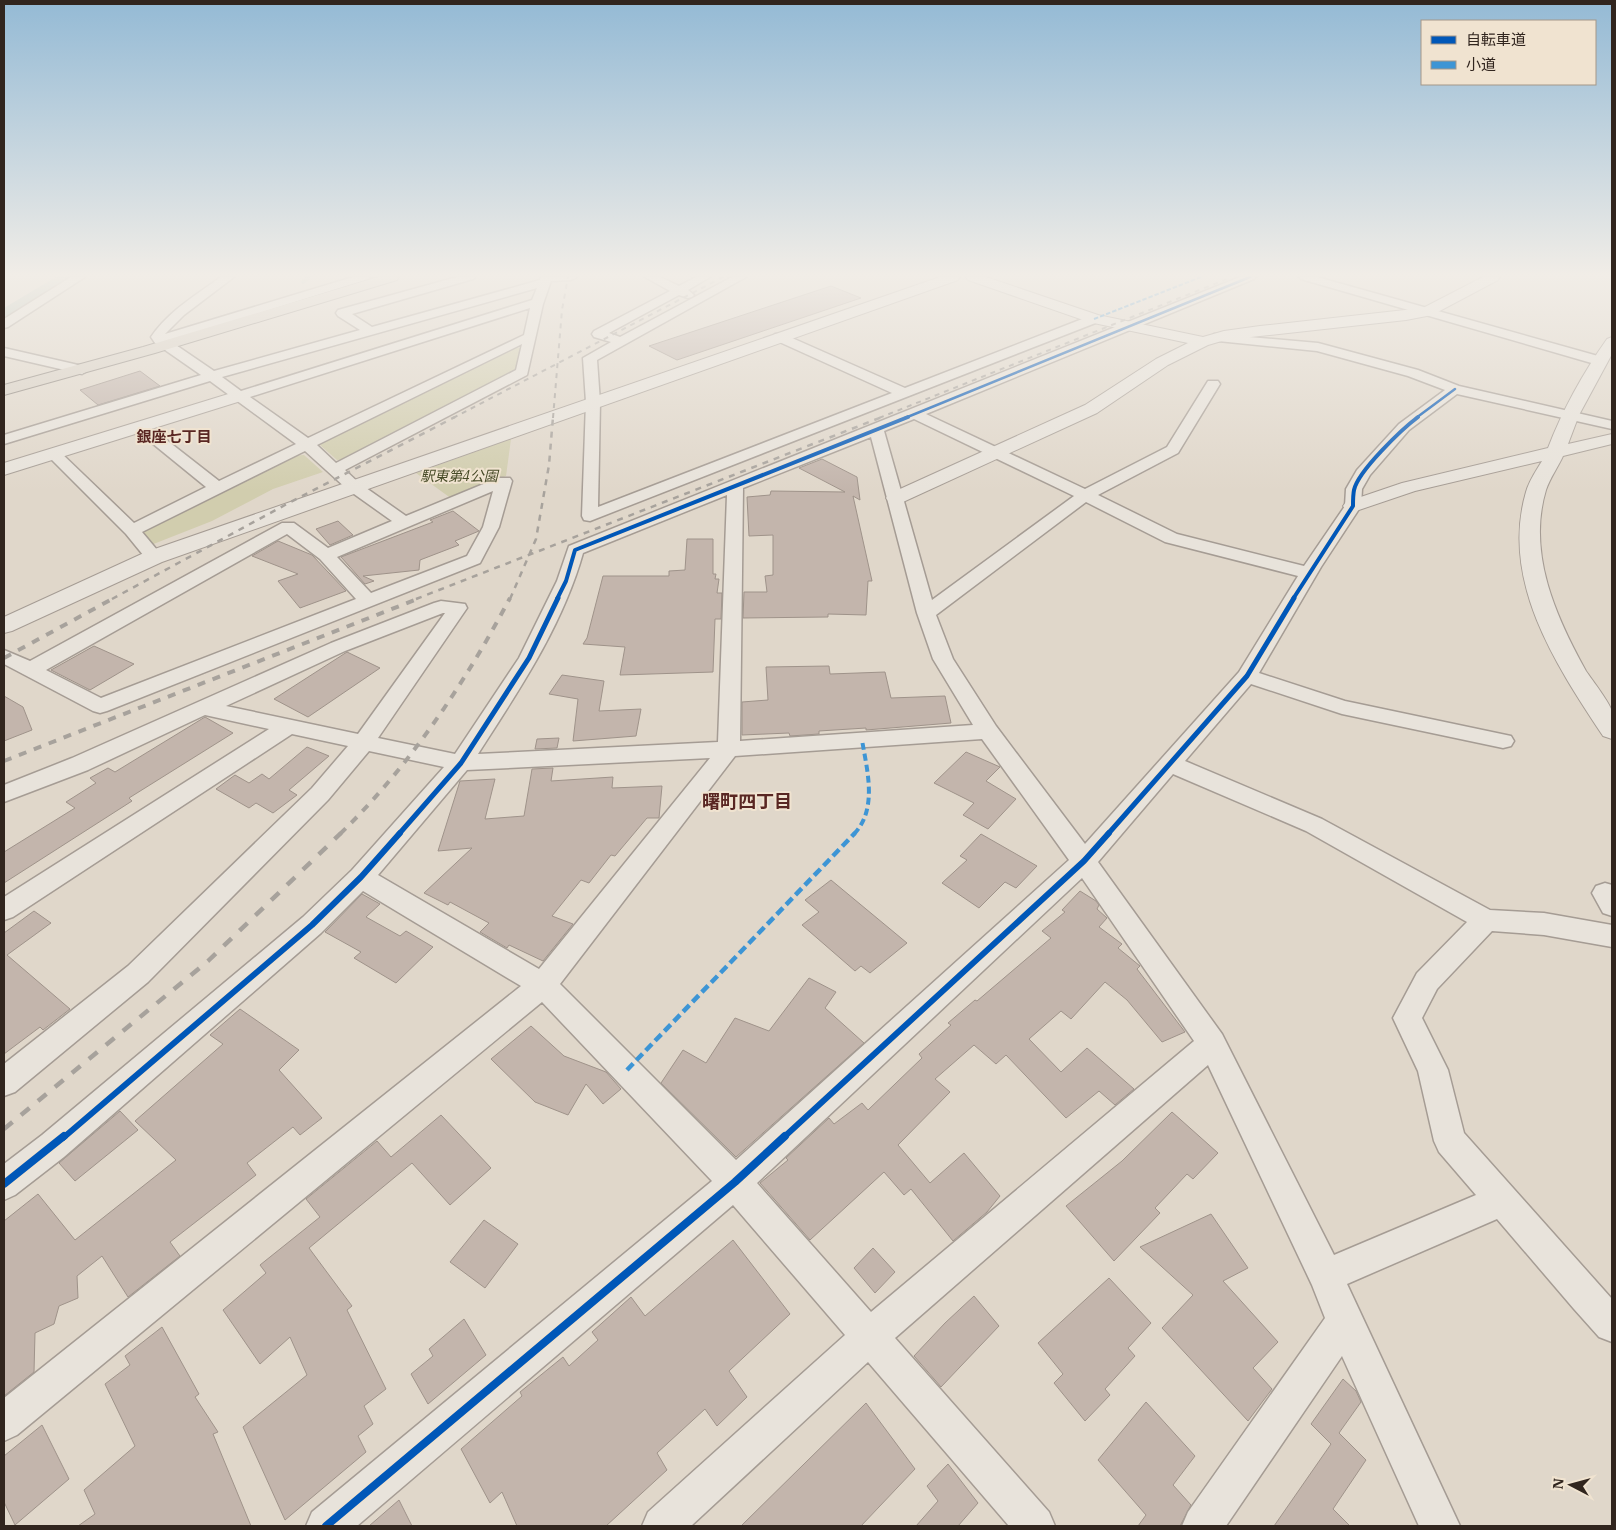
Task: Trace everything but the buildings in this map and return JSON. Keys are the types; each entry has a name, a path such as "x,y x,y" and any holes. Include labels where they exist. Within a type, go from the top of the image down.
{"highway":[{"path":"4,390 82,370 145,348"}],"street":[{"path":"173,348 305,443 353,486 404,522"},
{"path":"4,440 309,348"},
{"path":"4,469 388,348"},
{"path":"132,530 305,443 501,348"},
{"path":"334,470 522,372 526,348"},
{"path":"608,348 590,358 593,402 590,516 1019,348"},
{"path":"4,626 154,557 746,348"},
{"path":"804,348 904,393"},
{"path":"4,1184 53,1146 290,944 361,878 460,763 529,658 566,581 575,550 735,487 1074,348"},
{"path":"896,498 1091,409 1162,362 1192,348"},
{"path":"1323,348 1413,374 1454,389 1612,425"},
{"path":"1556,348 1600,361"},
{"path":"1608,348 1570,416 1556,452 1536,491 1530,525 1531,563 1540,602 1586,692 1612,730"},
{"path":"4,352 82,370"},
{"path":"926,613 1085,494 1173,450 1213,384"},
{"path":"326,1526 735,1182 1084,860 1247,676 1309,573 1353,506 1354,489 1363,473 1404,427 1454,389"},
{"path":"914,414 1085,494 1171,538 1309,573"},
{"path":"141,427 217,488"},
{"path":"876,429 926,613 942,659 988,731 1084,860 1212,1043 1326,1276 1344,1322 1440,1526"},
{"path":"1353,506 1409,487 1612,439"},
{"path":"54,454 132,530 154,557"},
{"path":"4,656 100,706 474,559 491,527 504,481 326,555"},
{"path":"4,1422 543,985 729,749 735,487"},
{"path":"30,670 288,527 326,555 368,600"},
{"path":"4,794 80,764 338,647 441,607 458,608 363,743 320,794 138,974 4,1082"},
{"path":"1247,676 1342,707 1503,741"},
{"path":"203,708 460,763 729,749 988,731"},
{"path":"4,910 288,727"},
{"path":"1170,764 1314,825 1486,920 1544,924 1612,936"},
{"path":"361,878 543,985 735,1182 1035,1526"},
{"path":"1486,920 1427,981 1407,1018 1433,1070 1450,1140 1586,1297 1612,1324"},
{"path":"662,1526 870,1336 1212,1043"},
{"path":"1326,1276 1503,1200"},
{"path":"1202,1526 1344,1322"}],"green space":[{"path":"508,348 521,348 516,372 349,459 337,460 320,445 322,441"},
{"name":"駅東第4公園","path":"511,439 506,476 452,499 416,473"},
{"path":"304,455 323,472 273,489 212,521 151,545 139,531 291,456"}],"railway":[{"path":"558,363 559,348"},
{"path":"558,363 586,348"},
{"path":"879,418 1053,348"},
{"path":"453,418 558,363"},
{"path":"553,418 558,363"},
{"path":"112,599 285,505 455,417"},
{"path":"529,555 536,539 549,465 553,417"},
{"path":"529,555 882,417"},
{"path":"416,599 529,555"},
{"path":"510,599 529,555"},
{"path":"4,658 114,598"},
{"path":"4,761 420,598"},
{"path":"340,833 389,781 434,723 493,630 510,598"},
{"path":"4,1129 208,961 340,833"}],"marked path":[{"path":"627,1070 858,830 867,813 869,783 862,740"}],"cycle path":[{"path":"4,1184 53,1146 312,925 361,877 461,763 529,658 566,581 575,550 1075,348"},
{"path":"326,1526 735,1182 1084,861 1247,676 1312,567 1353,506 1354,489 1363,473 1404,427 1455,389"}],"district":[{"name":"銀座七丁目","path":"174,437"},
{"name":"曙町四丁目","path":"747,802"}]}
